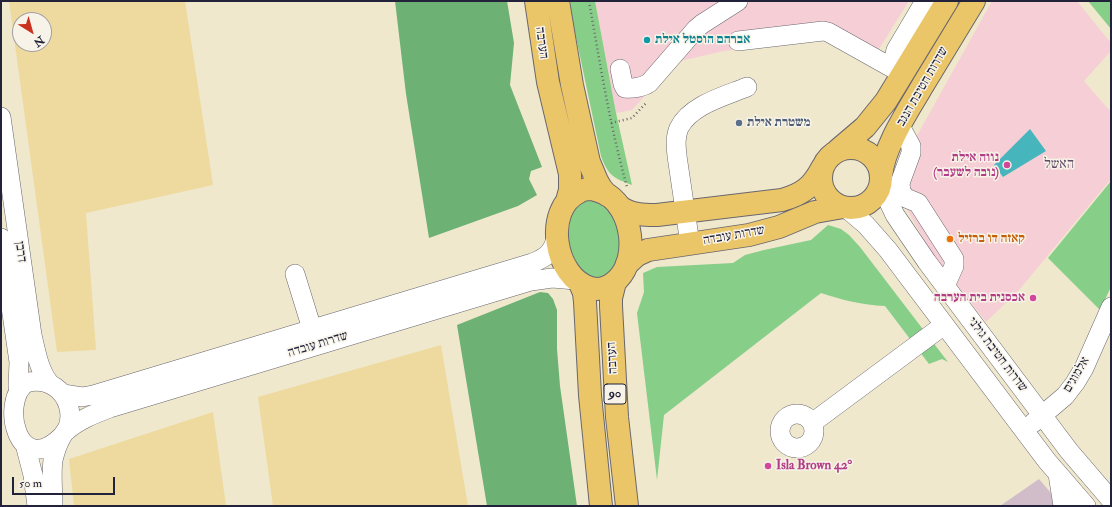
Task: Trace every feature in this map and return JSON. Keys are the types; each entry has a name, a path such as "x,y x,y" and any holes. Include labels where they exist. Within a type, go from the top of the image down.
{"main road":[{"name":"הערבה","path":"536,1 548,86 570,174 570,190 567,201"},
{"name":"הערבה","path":"558,1 573,91 589,162 601,188 618,197"},
{"name":"שדרות חטיבת הנגב","path":"838,150 872,119 886,101 946,1"},
{"name":"שדרות חטיבת הנגב","path":"881,179 882,165 900,126 974,1"},
{"path":"567,201 579,192 594,189 618,197 628,211 657,215 771,202 791,198 804,192 817,177 822,168 828,158 838,150 849,147 861,149 875,160 878,165 881,179 877,193 869,202 858,207 845,207 835,204 830,201 823,191 820,179 822,168"},
{"name":"90","path":"615,282 620,277 627,264 631,243 630,233 618,197"},
{"name":"90","path":"567,201 560,216 557,235 558,245 563,263 578,282"},
{"name":"שדרות עובדה","path":"627,264 637,255 648,250 759,233 779,227 815,212 845,207"},
{"name":"הערבה","path":"578,282 584,294 585,302 590,395 601,506"},
{"path":"578,282 594,289 608,286 615,282"},
{"name":"הערבה","path":"615,282 611,298 614,370 627,506"}],"street":[{"path":"620,70 625,88 645,86 691,34 702,24 738,1"},
{"path":"904,72 896,54 896,50 925,1"},
{"path":"738,41 823,31 828,32 904,72"},
{"path":"690,244 677,156 676,141 679,129 685,119 694,111 718,98 747,87"},
{"name":"דרבן","path":"1,117 32,335 41,368 46,379 57,389"},
{"path":"900,126 911,146 911,153 900,183 901,192 906,198 918,202 954,259 954,266 945,286"},
{"name":"שדרות חטיבת גולני","path":"881,179 885,194 895,215 915,246 1069,451 1111,500"},
{"name":"שדרות חטיבת גולני","path":"845,207 866,225 881,242 1024,430 1058,494 1086,506"},
{"name":"שדרות עובדה","path":"57,389 82,397 93,395 536,261 550,253 557,235"},
{"name":"דרבן","path":"1,238 19,362 10,393"},
{"path":"295,274 312,329"},
{"name":"שדרות עובדה","path":"63,435 73,425 81,420 110,408 531,281 552,278 578,282"},
{"name":"אלמוגים","path":"1024,430 1064,396 1075,383 1084,368 1108,314"},
{"path":"812,423 944,325"},
{"path":"37,506 33,475 15,442 5,430 2,417 4,404 10,393 28,382 34,381 41,381 57,389 67,400 70,413 68,426 56,449 53,462 53,506"},
{"path":"15,442 38,449 44,448 56,442 63,435"}],"path":[{"path":"589,1 616,146 618,197"}],"shaded area":[{"path":"595,1 909,1 871,62 822,37 724,51 676,62 632,110 616,113"},
{"name":"נווה אילת (נובה לשעבר)","path":"992,1 1077,1 1111,43 1111,51 1084,81 1111,112 1111,179 1020,289 986,322 932,253 903,203 905,157"},
{"path":"1039,479 1062,506 1000,506"}],"green space":[{"path":"395,1 507,1 514,43 510,85 542,167 531,171 529,179 537,195 518,206 429,238 406,94"},
{"path":"570,1 595,1 616,113 632,185 612,175 606,168 601,156 573,23"},
{"path":"1088,1 1111,1 1111,29"},
{"path":"1111,181 1111,287 1100,310 1048,258"},
{"path":"583,200 597,200 612,212 621,235 619,259 609,275 595,280 575,266 566,234 571,212"},
{"path":"828,225 841,229 860,247 948,362 942,359 929,364 885,306 852,302 821,293 664,415 657,480 637,313 644,292 643,273 657,267 733,263 745,255 811,240"},
{"path":"540,292 548,293 553,299 557,310 557,349 560,386 577,506 487,506 457,325"}],"sand":[{"path":"9,1 185,1 213,185 86,213 96,350 57,352 16,52 52,52 52,12 12,12 12,23"},
{"path":"441,345 468,506 273,506 258,397"},
{"path":"213,412 226,506 74,506 69,459"}],"water":[{"path":"1030,129 1046,151 1003,177 994,165"}],"place":[{"name":"אברהם הוסטל אילת","path":"647,40"},
{"name":"משטרת אילת","path":"739,123"},
{"name":"נווה אילת (נובה לשעבר)","path":"1007,165"},
{"name":"קאזה דו ברזיל","path":"950,239"},
{"name":"אכסנית בית הערבה","path":"1033,298"},
{"name":"Isla Brown 42°","path":"768,466"}],"district":[{"name":"האשל","path":"1059,165"}]}
